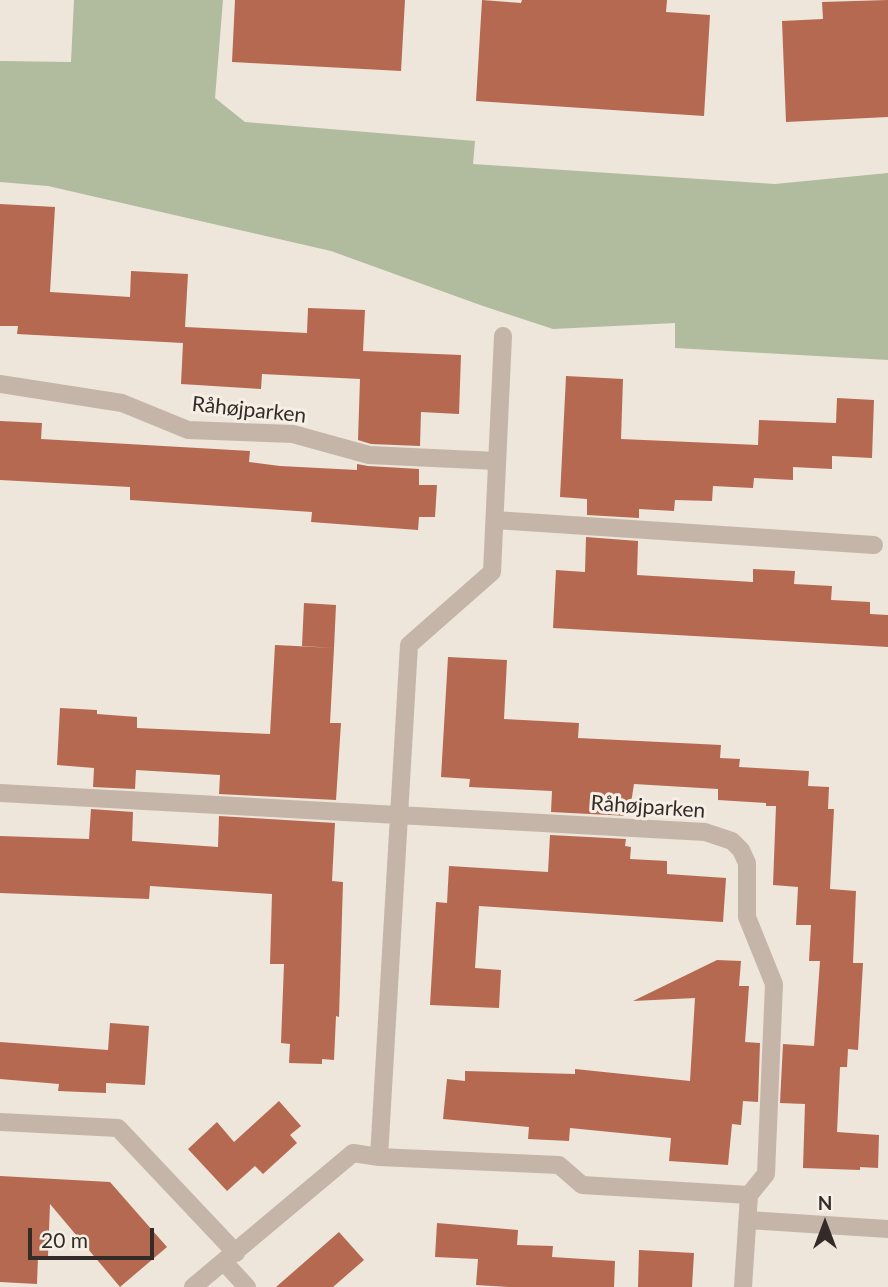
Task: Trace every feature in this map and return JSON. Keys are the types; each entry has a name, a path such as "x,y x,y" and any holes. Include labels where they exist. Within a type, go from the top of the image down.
{"street":[{"path":"379,1157 409,645 492,572 503,336"},
{"name":"Råhøjparken","path":"0,384 122,403 188,430 293,434 369,455 497,461"},
{"path":"495,520 874,545"},
{"name":"Råhøjparken","path":"0,793 705,832 732,841 741,850 747,863 747,917 774,984 766,1174 749,1195 743,1287"},
{"path":"0,1122 118,1129 230,1257 247,1287"},
{"path":"193,1287 353,1153 379,1157 559,1166 582,1185 749,1195"},
{"path":"748,1220 888,1229"}],"green space":[{"path":"74,0 223,0 215,98 245,122 475,141 473,164 775,184 888,173 888,360 675,348 675,323 553,329 331,251 48,186 0,182 0,61 71,62"}],"building":[{"path":"235,0 405,0 401,71 232,62"},
{"path":"482,0 521,3 522,0 667,0 666,12 710,15 704,116 476,101"},
{"path":"888,0 888,117 786,122 782,21 823,19 822,2"},
{"path":"0,204 55,207 50,292 130,297 131,271 188,274 185,327 307,333 308,308 365,310 363,351 461,355 459,414 421,412 420,446 371,444 358,440 360,379 262,374 261,389 181,384 183,343 17,334 18,326 0,326"},
{"path":"566,376 623,379 621,439 758,445 759,420 836,423 837,398 874,400 872,458 832,456 832,469 793,467 793,480 754,478 753,488 713,486 712,501 675,500 674,511 639,509 639,518 587,515 587,499 560,497"},
{"path":"0,421 42,423 41,439 250,451 249,462 280,466 357,470 357,464 419,469 419,485 437,485 435,517 419,517 418,530 311,522 312,512 130,500 130,487 0,480"},
{"path":"586,537 638,541 637,575 753,582 753,569 795,571 794,584 832,586 831,600 870,602 870,614 888,615 888,647 553,628 556,570 585,572"},
{"path":"304,603 336,605 334,648 302,646"},
{"path":"275,645 334,648 330,723 341,723 336,800 219,794 220,775 136,770 135,789 93,787 94,768 57,765 60,708 97,710 97,714 137,717 137,728 270,734"},
{"path":"448,657 507,660 504,719 579,723 578,738 721,745 720,758 740,759 739,767 809,771 808,786 829,787 828,809 834,809 830,889 856,891 853,963 863,963 858,1050 848,1049 847,1067 840,1067 837,1132 879,1135 878,1168 803,1168 805,1104 780,1103 783,1044 814,1046 820,961 809,961 811,925 796,925 798,887 773,885 776,806 718,800 718,789 634,784 629,816 551,812 552,791 469,787 470,779 441,777"},
{"path":"91,809 133,812 132,841 218,847 219,816 335,823 332,881 343,882 339,1017 336,1016 334,1060 322,1059 322,1064 289,1063 290,1044 281,1043 284,964 270,964 272,894 150,886 149,899 0,893 0,836 89,839"},
{"path":"550,835 626,839 625,846 631,847 630,859 667,861 667,874 726,878 723,922 479,906 475,968 501,970 499,1008 430,1005 436,902 447,903 449,866 548,872"},
{"path":"717,960 741,961 739,986 749,986 745,1042 760,1043 758,1102 743,1101 741,1125 732,1124 728,1165 669,1161 671,1138 570,1128 569,1141 528,1139 529,1127 443,1119 447,1079 465,1081 465,1071 575,1074 575,1069 690,1081 695,998 633,1001"},
{"path":"110,1023 149,1026 145,1085 106,1083 106,1093 58,1091 59,1084 0,1079 0,1042 108,1050"},
{"path":"279,1101 301,1126 290,1135 297,1143 263,1174 255,1166 227,1191 188,1149 217,1122 234,1142"},
{"path":"0,1176 110,1182 167,1247 120,1287 50,1204 48,1256 38,1256 37,1284 0,1282"},
{"path":"437,1223 518,1230 517,1245 553,1246 552,1257 615,1261 614,1287 476,1285 478,1259 435,1257"},
{"path":"339,1232 364,1260 333,1287 276,1287"},
{"path":"639,1250 694,1253 692,1287 638,1287"}]}
